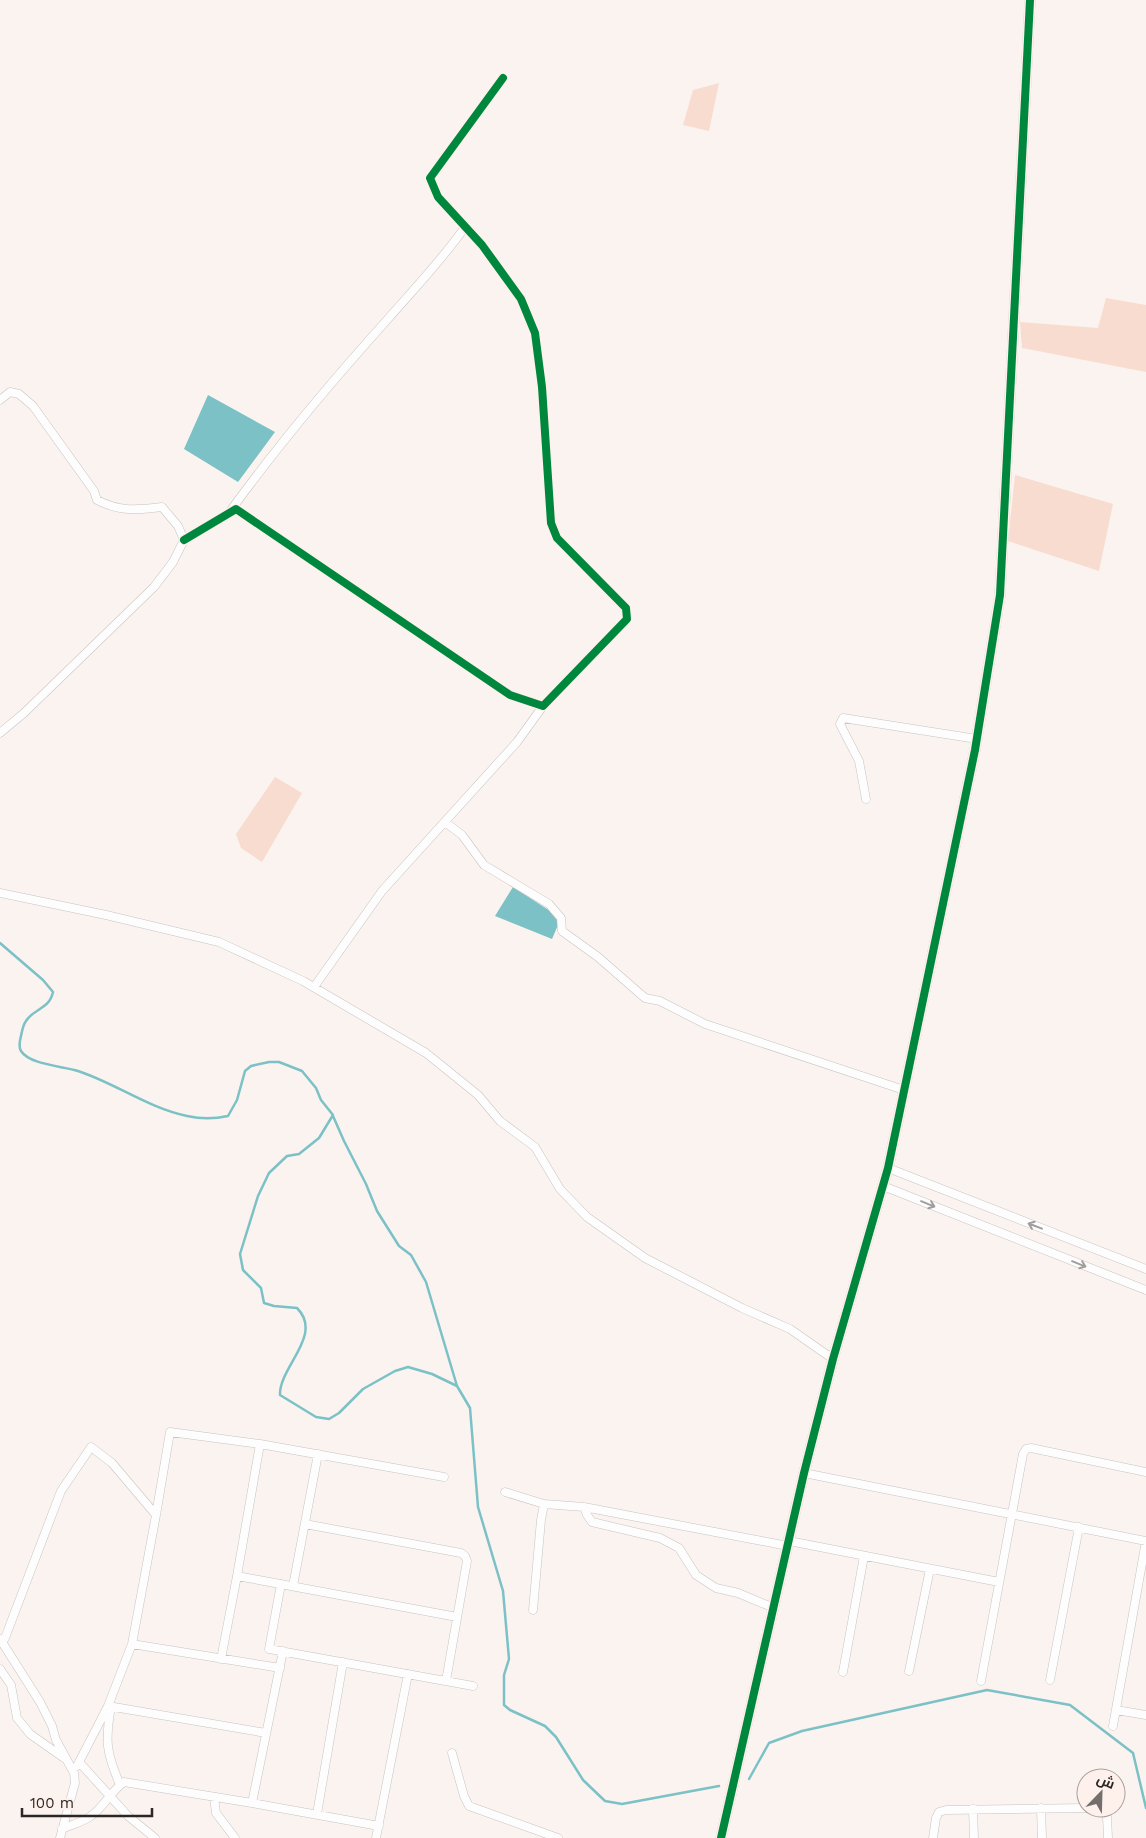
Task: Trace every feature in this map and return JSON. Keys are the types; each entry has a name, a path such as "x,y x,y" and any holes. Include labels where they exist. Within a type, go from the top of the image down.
{"street":[{"path":"721,1838 804,1473 833,1360 888,1168 977,739 1000,595 1030,0"},
{"path":"314,987 382,891 518,742 543,706 627,618 626,608 557,538 552,523 542,387 535,333 520,299 482,246 438,197 430,178 502,78"},
{"path":"229,514 260,470 294,428 445,256 465,227"},
{"path":"0,400 10,392 19,394 33,406 94,491 97,500 111,507 134,510 162,506 178,526 184,540"},
{"path":"0,732 24,713 154,587 173,562 184,540 236,509 510,695 543,706"},
{"path":"866,799 859,761 840,724 843,718 977,739"},
{"path":"445,822 462,835 484,865 549,904 562,918 562,930 598,957 646,998 660,1001 705,1024 904,1090"},
{"path":"0,893 106,915 219,942 314,987 426,1053 478,1095 500,1121 535,1147 560,1189 587,1217 645,1258 742,1308 790,1329 833,1360"},
{"path":"888,1168 1146,1269"},
{"path":"883,1186 1146,1290"},
{"path":"60,1838 74,1783 74,1773 110,1706 132,1644 170,1432 260,1444 444,1477"},
{"path":"221,1659 260,1444"},
{"path":"74,1773 56,1740 52,1726 40,1702 1,1640 5,1638 61,1491 90,1447 112,1463 156,1515"},
{"path":"981,1681 1011,1514 1023,1454 1026,1449 1032,1448 1146,1472"},
{"path":"293,1586 318,1454"},
{"path":"804,1473 1146,1541 1113,1726"},
{"path":"505,1492 544,1504 584,1507 864,1556 999,1582"},
{"path":"533,1610 544,1504"},
{"path":"584,1507 586,1515 592,1522 660,1538 679,1548 696,1575 716,1588 738,1593 774,1608"},
{"path":"305,1524 461,1553 465,1556 467,1561 446,1681"},
{"path":"1050,1680 1079,1528"},
{"path":"843,1672 864,1556"},
{"path":"909,1671 930,1569"},
{"path":"237,1576 457,1617"},
{"path":"281,1584 269,1649 473,1686"},
{"path":"132,1644 280,1668"},
{"path":"252,1803 283,1651"},
{"path":"317,1814 343,1662"},
{"path":"0,1669 11,1685 16,1718 30,1734 66,1759"},
{"path":"376,1838 408,1674"},
{"path":"110,1706 266,1733"},
{"path":"110,1706 106,1744 120,1784"},
{"path":"1116,1710 1146,1715"},
{"path":"452,1753 464,1796 469,1806 558,1838"},
{"path":"79,1762 128,1816 155,1838"},
{"path":"62,1829 91,1816 124,1782 379,1826"},
{"path":"214,1797 216,1813 235,1838"},
{"path":"1041,1808 1042,1838"},
{"path":"933,1838 936,1818 939,1812 946,1810 1076,1808"},
{"path":"973,1809 974,1838"},
{"path":"1107,1818 1108,1838"}],"shaded area":[{"path":"719,83 709,131 683,125 693,90"},
{"path":"1106,298 1146,305 1146,372 1022,348 1020,322 1098,328"},
{"path":"1015,475 1113,504 1099,571 1008,541"},
{"path":"275,777 302,793 262,862 241,848 236,834"}],"water":[{"path":"208,395 275,432 238,482 184,449"},
{"path":"513,887 561,918 552,939 495,916"}],"waterway":[{"path":"0,943 43,980 53,992 45,1006 29,1017 23,1026 20,1042 21,1051 25,1056 39,1062 78,1071 159,1107 192,1117 202,1118 228,1116 237,1100 245,1071 251,1066 279,1062 302,1071 316,1088 321,1100 333,1115 319,1138 299,1154 287,1156 269,1173 258,1196 240,1254 243,1270 261,1288 264,1303 297,1308 304,1318 306,1329 303,1340 286,1373 280,1395 316,1417 329,1419 339,1413 363,1389 395,1371 408,1367 432,1374 457,1386 470,1408 478,1507 503,1591 509,1659 504,1675 504,1705 510,1710 545,1726 556,1737 583,1780 605,1801 622,1804 719,1786"},
{"path":"333,1116 377,1211 399,1246 411,1255 426,1282 457,1386"},
{"path":"749,1779 769,1743 802,1731 987,1690 1070,1705 1133,1753 1146,1808"}],"cycle path":[{"path":"721,1838 804,1473 833,1359 888,1168 975,750 1000,595 1030,0"},
{"path":"184,540 236,509 510,695 543,706 627,619 626,608 557,538 551,523 542,387 535,333 521,299 482,245 438,197 430,178 503,78"}]}
